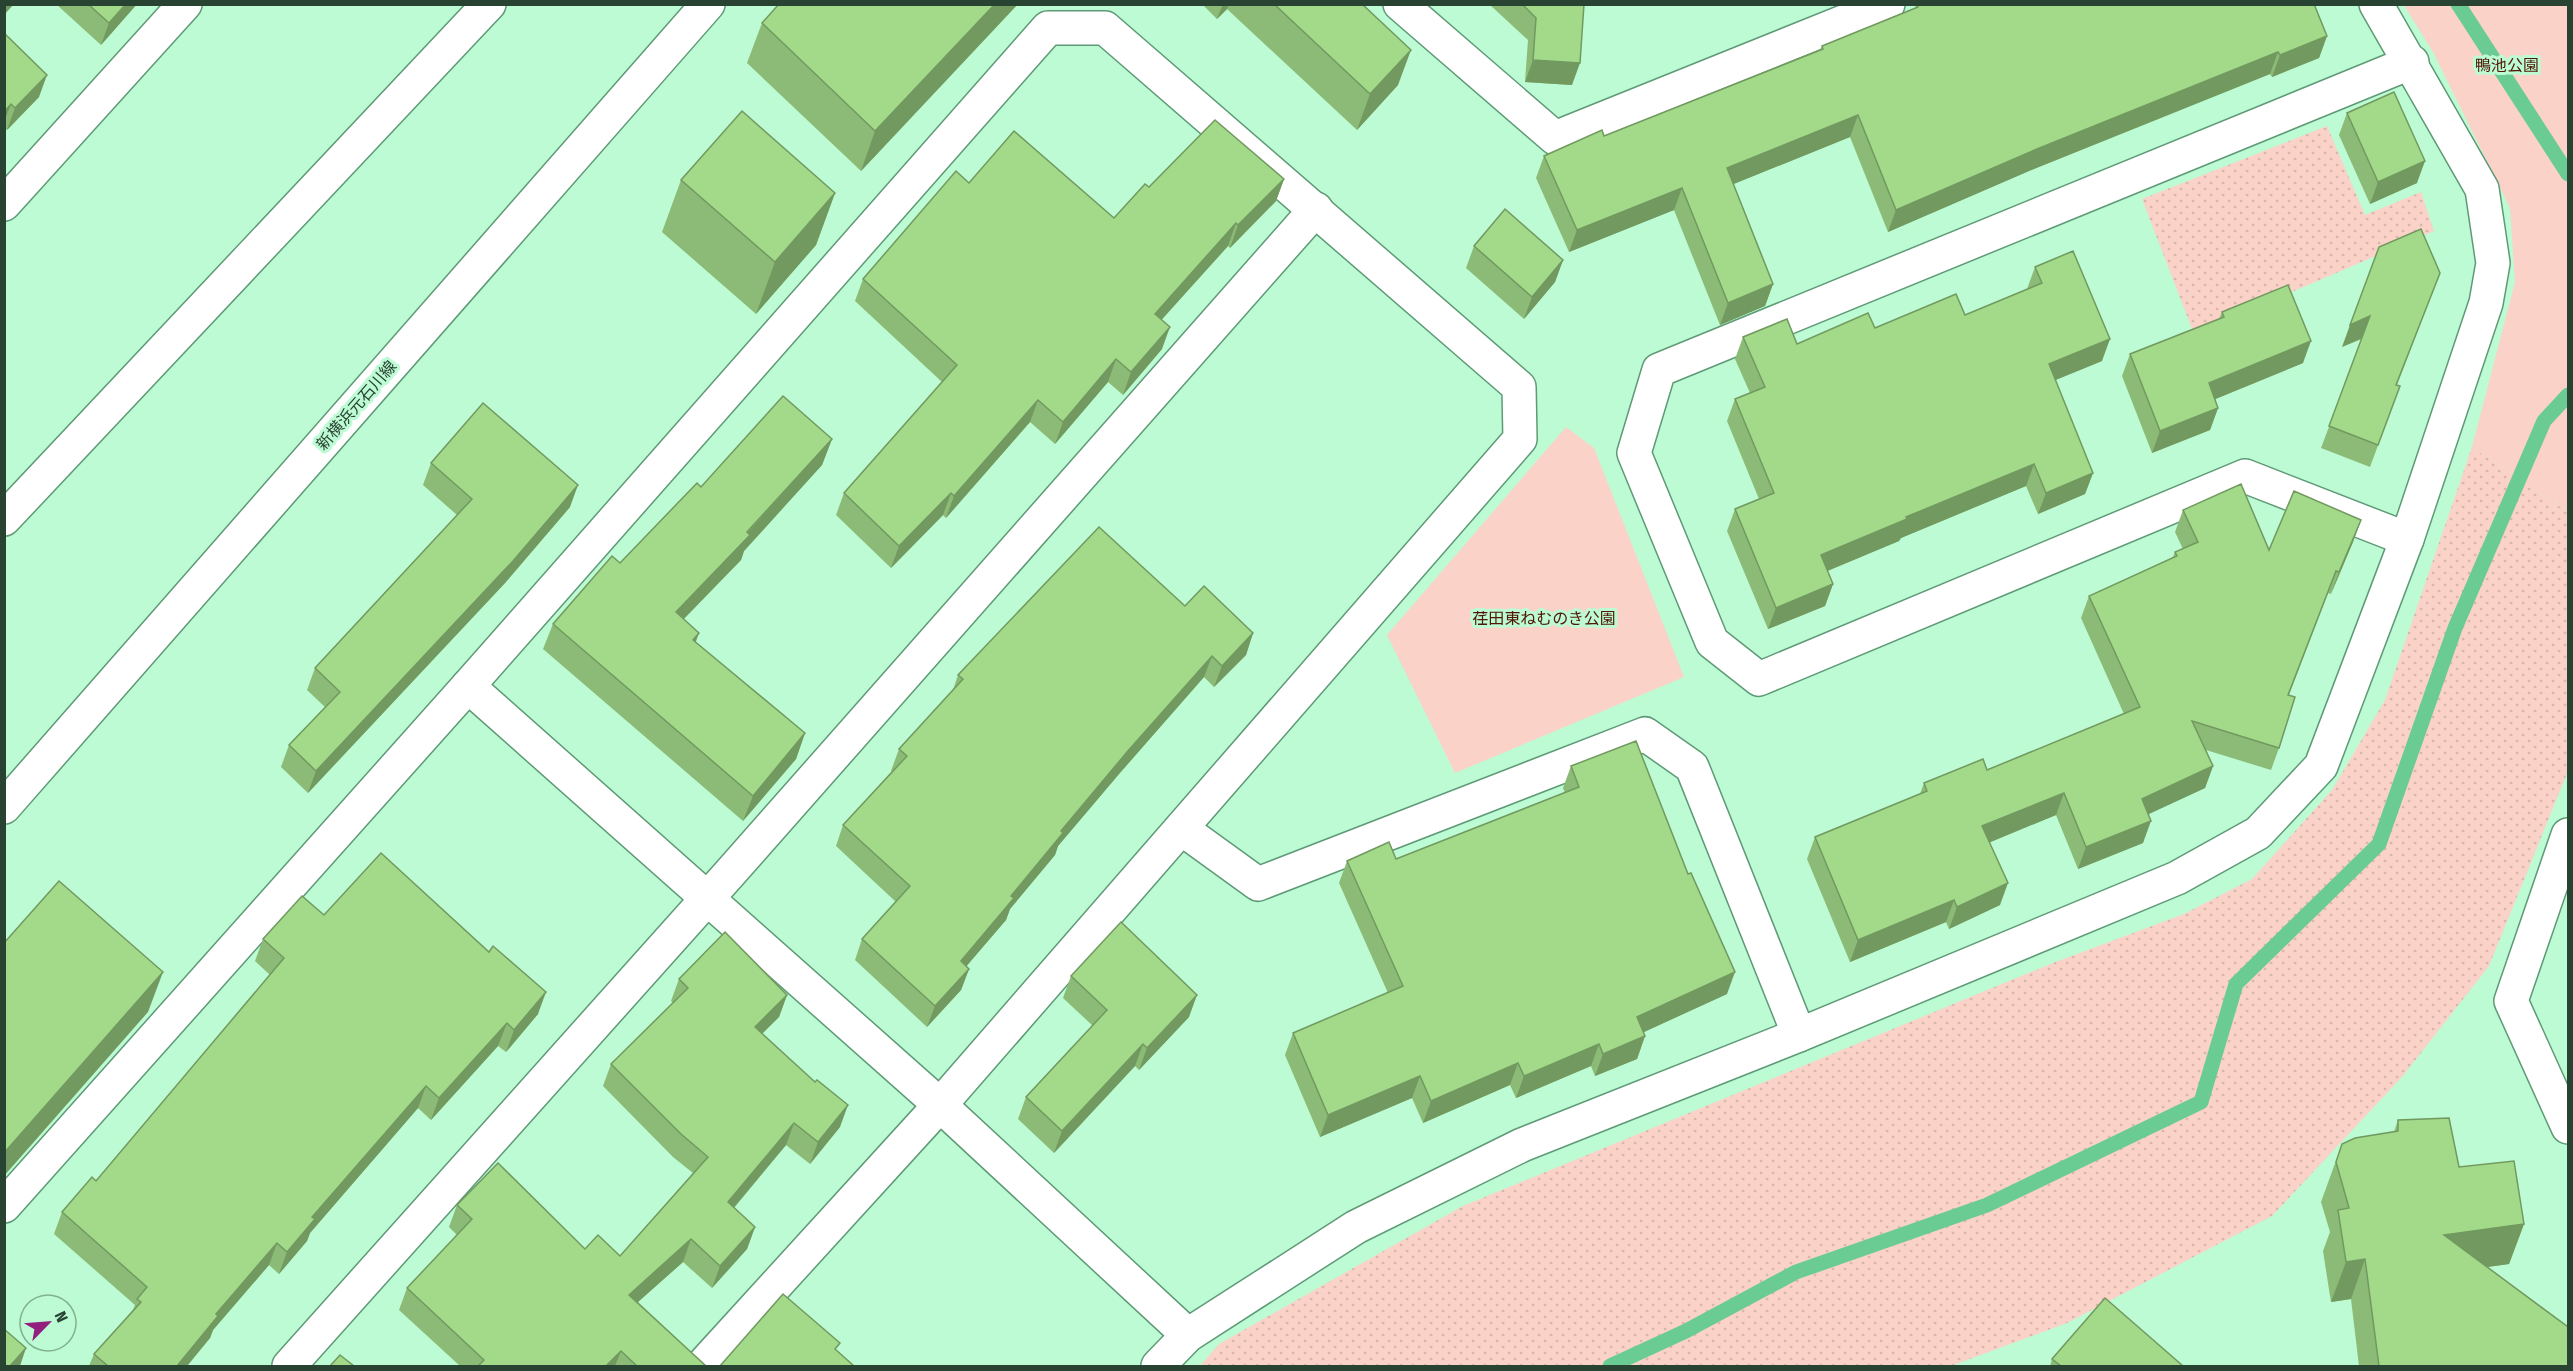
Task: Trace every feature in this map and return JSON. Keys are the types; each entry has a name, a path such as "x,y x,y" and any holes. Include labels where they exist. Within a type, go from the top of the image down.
{"street":[{"path":"4,204 185,4"},
{"path":"4,519 489,4"},
{"name":"新横浜元石川線","path":"4,807 708,4"},
{"path":"1400,4 1555,138 1888,4"},
{"path":"1158,1366 1188,1335 1356,1227 1522,1145 1799,1035 2176,878 2258,833 2321,766 2407,539 2486,303 2493,263 2482,189 2412,62 2376,4"},
{"path":"4,1206 468,686 1048,28 1105,28 1519,387 1520,440 940,1105 702,1366"},
{"path":"2407,539 2245,477 1760,679 1712,642 1634,453 1659,370 2412,62"},
{"path":"289,1366 706,899 1316,209"},
{"path":"468,686 940,1105 1188,1335"},
{"path":"1182,829 1258,884 1645,734 1692,767 1799,1035"},
{"path":"2568,835 2511,1001 2568,1127"}],"green space":[{"name":"鴨池公園","path":"2404,5 2568,5 2568,512 2472,447 2515,282 2510,208 2433,52"},
{"path":"2327,126 2365,215 2421,192 2434,231 2194,334 2142,199"},
{"name":"荏田東ねむのき公園","path":"1566,427 1594,448 1684,677 1455,773 1387,635"},
{"path":"2472,447 2568,512 2568,771 2489,966 2402,1077 2272,1216 2067,1323 1951,1366 1200,1366 1219,1344 1463,1206 2053,963 2184,914 2252,879 2332,790 2385,700"}],"building":[{"path":"88,4 126,4 109,23"},
{"path":"779,4 995,4 875,131 762,23"},
{"path":"1274,4 1362,4 1411,50 1370,94"},
{"path":"1522,4 1584,4 1580,63 1533,60 1536,18"},
{"path":"1917,4 2314,4 2327,36 2280,55 2278,52 2037,149 1896,210 1858,115 1727,168 1773,284 1728,303 1682,188 1577,230 1544,156 1602,130 1604,136 1823,49 1822,46 1918,7"},
{"path":"4,33 47,75 15,108 11,104 4,112"},
{"path":"2394,92 2425,161 2378,182 2347,113"},
{"path":"742,111 835,193 775,262 681,180"},
{"path":"1215,120 1284,179 1238,225 1236,223 1155,314 1170,327 1131,372 1116,359 1063,422 1038,400 954,496 951,493 899,546 844,493 957,365 863,279 956,171 969,183 1014,131 1114,218 1145,184 1149,187"},
{"path":"1505,209 1563,260 1532,297 1474,246"},
{"path":"2421,229 2440,273 2396,385 2400,386 2378,445 2329,426 2370,316 2350,325 2379,247"},
{"path":"2073,251 2110,339 2049,364 2093,473 2046,493 2034,464 1906,517 1907,519 1821,555 1833,584 1776,608 1735,509 1774,493 1735,399 1765,387 1743,337 1787,319 1797,344 1868,313 1875,328 1956,294 1965,315 2042,283 2035,267"},
{"path":"2288,285 2311,341 2209,383 2218,408 2160,431 2130,354 2224,317 2222,312"},
{"path":"783,396 832,439 747,532 750,535 676,612 699,633 693,640 805,733 753,796 553,624 612,556 620,563 697,483 701,487"},
{"path":"483,403 578,485 513,561 316,771 289,745 340,692 315,668 472,499 431,463"},
{"path":"2241,484 2269,550 2294,491 2361,520 2339,572 2336,571 2288,695 2295,697 2279,748 2192,721 2213,766 2142,799 2151,821 2086,847 2064,793 1982,826 2008,883 1957,907 1954,900 1858,940 1815,837 1927,791 1924,783 1983,759 1987,770 2140,707 2089,596 2177,556 2175,552 2198,542 2183,510"},
{"path":"1099,527 1185,606 1204,586 1253,633 1222,666 1212,656 1127,752 1061,831 1063,833 1011,896 1014,898 961,961 969,969 935,1006 862,939 910,886 843,825 907,756 899,749 963,679 958,675"},
{"path":"1636,741 1688,874 1691,873 1735,972 1637,1017 1645,1036 1603,1054 1599,1044 1524,1076 1518,1063 1431,1101 1420,1076 1328,1115 1293,1033 1403,986 1347,861 1389,842 1396,859 1579,787 1571,766"},
{"path":"381,853 489,952 493,946 546,992 514,1030 507,1023 439,1098 426,1086 312,1217 315,1219 287,1252 277,1243 216,1314 218,1316 177,1366 108,1366 94,1354 141,1302 137,1299 147,1287 62,1212 92,1177 96,1181 284,958 263,939 302,896 324,915"},
{"path":"59,881 163,972 4,1153 4,943"},
{"path":"1121,922 1197,995 1147,1048 1143,1044 1062,1131 1026,1097 1107,1010 1071,976"},
{"path":"725,932 787,995 755,1027 815,1082 817,1080 848,1105 818,1142 794,1123 728,1202 755,1227 720,1266 691,1239 629,1295 706,1366 637,1366 621,1351 606,1366 478,1366 484,1360 407,1288 472,1219 457,1205 498,1163 585,1249 598,1235 620,1256 708,1157 681,1134 611,1064 688,988 679,979"},
{"path":"2449,1118 2459,1167 2514,1161 2524,1224 2444,1235 2568,1327 2568,1366 2379,1366 2365,1259 2346,1262 2338,1210 2349,1208 2336,1162 2342,1144 2355,1138 2398,1131 2398,1120"},
{"path":"783,1294 840,1343 835,1349 854,1366 720,1366"},
{"path":"2105,1298 2183,1366 2061,1366 2052,1359"},
{"path":"4,1329 18,1341 18,1353 22,1353 10,1366 4,1366"},
{"path":"340,1355 354,1366 330,1366"}],"waterway":[{"path":"2458,4 2568,174"},
{"path":"1610,1366 1686,1331 1796,1272 1987,1205 2201,1102 2236,984 2379,844 2455,628 2544,421 2568,395"}]}
